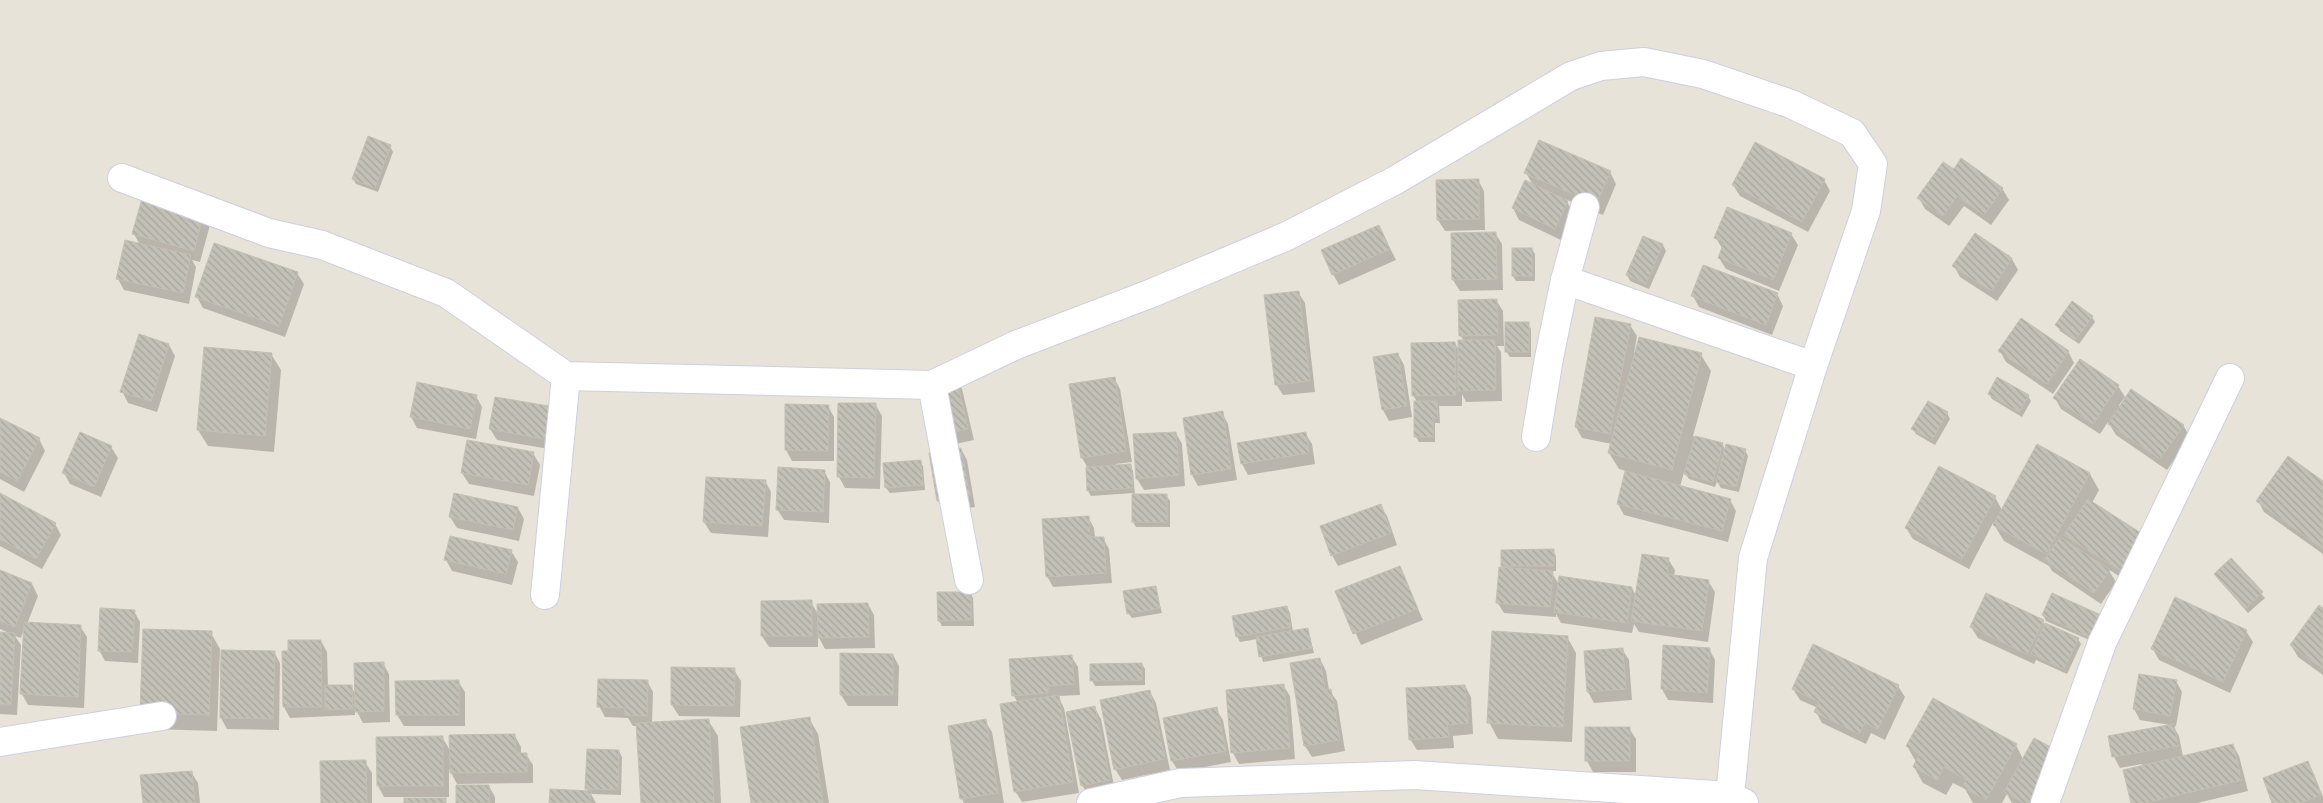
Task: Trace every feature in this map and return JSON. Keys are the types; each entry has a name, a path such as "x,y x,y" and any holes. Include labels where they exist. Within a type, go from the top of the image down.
{"street":[{"path":"122,178 269,233 322,245 446,293 566,376 932,385 1016,345 1152,293 1287,236 1394,181 1571,76 1600,66 1644,62 1703,74 1791,104 1852,133 1873,164 1866,211 1812,366 1753,558 1737,800 1415,775 1179,793 1092,803"},
{"path":"1536,437 1548,358 1565,280 1586,207"},
{"path":"1565,280 1812,366"},
{"path":"545,595 566,376"},
{"path":"2045,803 2102,643 2230,378"},
{"path":"932,385 969,580"},
{"path":"0,742 162,716"}],"building":[{"path":"368,136 391,145 375,188 352,179"},
{"path":"1539,140 1611,171 1596,204 1524,173"},
{"path":"1755,142 1825,179 1802,222 1732,185"},
{"path":"1961,158 2003,188 1984,215 1957,196 1943,216 1917,198 1943,162 1954,169"},
{"path":"1479,179 1479,219 1437,220 1436,180"},
{"path":"1525,180 1568,201 1555,229 1512,208"},
{"path":"144,192 205,209 194,251 132,234"},
{"path":"1727,207 1792,233 1773,280 1718,258 1724,242 1714,238"},
{"path":"1379,225 1390,249 1332,275 1321,250"},
{"path":"1496,232 1497,279 1452,280 1451,233"},
{"path":"1975,233 2012,258 1991,291 1952,266"},
{"path":"1643,236 1663,244 1646,284 1626,275"},
{"path":"125,240 191,255 183,293 116,279"},
{"path":"214,243 298,272 279,326 195,297"},
{"path":"1512,248 1532,248 1532,276 1512,276"},
{"path":"1703,265 1778,293 1766,325 1691,296"},
{"path":"1299,291 1310,381 1275,385 1264,295"},
{"path":"1497,299 1498,335 1459,336 1458,300"},
{"path":"2072,301 2093,316 2075,340 2055,325"},
{"path":"1595,317 1631,324 1610,434 1575,427"},
{"path":"2021,318 2069,351 2047,384 1998,351"},
{"path":"1505,322 1529,322 1529,352 1505,352"},
{"path":"139,334 169,344 151,401 120,392"},
{"path":"1639,337 1702,353 1672,470 1608,453"},
{"path":"1458,340 1495,340 1496,390 1458,391"},
{"path":"1455,342 1456,395 1412,396 1411,343"},
{"path":"204,347 272,353 265,436 197,430"},
{"path":"1398,353 1407,406 1382,410 1373,357"},
{"path":"2080,359 2119,385 2093,424 2053,398"},
{"path":"956,376 968,429 929,438 917,385"},
{"path":"1115,377 1126,451 1081,458 1069,384"},
{"path":"1997,377 2029,395 2019,412 1988,394"},
{"path":"417,382 477,395 470,429 410,417"},
{"path":"2131,389 2184,425 2160,459 2108,424"},
{"path":"495,397 561,408 555,441 489,429"},
{"path":"1414,401 1437,401 1438,418 1433,418 1433,437 1414,437"},
{"path":"1928,401 1948,412 1932,440 1911,429"},
{"path":"838,403 876,403 874,478 837,477"},
{"path":"785,404 829,405 828,451 785,450"},
{"path":"1223,411 1231,469 1191,475 1183,418"},
{"path":"0,418 40,438 17,481 0,472"},
{"path":"80,432 112,446 94,487 62,473"},
{"path":"1176,432 1179,475 1136,479 1133,434"},
{"path":"1306,432 1309,453 1241,464 1237,443"},
{"path":"1695,436 1723,443 1713,482 1684,474"},
{"path":"467,440 534,452 528,485 461,473"},
{"path":"1726,444 1746,449 1736,487 1716,482"},
{"path":"2037,444 2090,473 2046,554 1993,525"},
{"path":"961,448 970,496 937,501 929,453"},
{"path":"2288,456 2323,481 2323,549 2256,501"},
{"path":"921,460 923,485 885,488 883,463"},
{"path":"1131,464 1133,488 1087,491 1086,467"},
{"path":"1939,466 1996,496 1962,559 1905,528"},
{"path":"778,467 825,470 823,512 776,510"},
{"path":"1625,471 1731,499 1722,531 1617,504"},
{"path":"706,477 766,480 762,526 703,522"},
{"path":"0,493 56,523 36,559 0,539"},
{"path":"454,493 518,507 513,530 449,517"},
{"path":"1132,494 1167,494 1167,522 1132,522"},
{"path":"2088,499 2144,535 2121,571 2064,535"},
{"path":"1381,504 1391,533 1331,556 1320,526"},
{"path":"1089,516 1090,537 1104,537 1106,573 1046,577 1042,519"},
{"path":"450,536 512,550 506,574 444,560"},
{"path":"2060,537 2110,570 2094,593 2044,560"},
{"path":"1554,549 1554,566 1501,566 1501,550"},
{"path":"1642,554 1669,558 1667,574 1709,580 1702,631 1631,621"},
{"path":"2231,558 2263,592 2245,609 2214,574"},
{"path":"1400,566 1418,609 1353,634 1335,591"},
{"path":"1499,567 1553,571 1550,607 1496,603"},
{"path":"0,570 32,583 15,627 0,621"},
{"path":"1559,576 1632,587 1627,623 1554,612"},
{"path":"1156,586 1160,608 1127,614 1123,591"},
{"path":"937,592 971,592 971,620 938,621"},
{"path":"1986,593 2044,620 2027,654 1970,627"},
{"path":"2052,593 2101,615 2091,638 2042,615"},
{"path":"2175,597 2247,630 2223,682 2151,649"},
{"path":"812,600 812,636 761,636 761,601"},
{"path":"868,603 869,637 818,638 817,604"},
{"path":"2319,605 2323,608 2323,669 2290,645"},
{"path":"1287,606 1291,627 1236,637 1232,616"},
{"path":"100,608 135,610 132,652 98,651"},
{"path":"24,622 81,625 78,697 20,694"},
{"path":"2045,623 2079,638 2064,669 2031,654"},
{"path":"1308,628 1312,648 1259,657 1256,637"},
{"path":"143,629 212,631 209,715 140,713"},
{"path":"1492,631 1568,636 1563,727 1487,723"},
{"path":"0,632 15,633 11,704 0,704"},
{"path":"288,640 321,640 322,707 283,707 282,651 288,651"},
{"path":"1813,644 1899,685 1878,729 1865,723 1859,734 1814,712 1819,702 1792,689"},
{"path":"1663,645 1710,648 1707,693 1661,689"},
{"path":"1623,648 1626,689 1587,692 1584,651"},
{"path":"221,650 275,651 273,719 220,718"},
{"path":"840,653 893,654 893,695 840,695"},
{"path":"1072,655 1074,684 1048,686 1048,693 1012,696 1009,659"},
{"path":"1320,658 1325,690 1331,689 1340,740 1304,746 1290,663"},
{"path":"384,662 384,711 355,712 354,663"},
{"path":"1142,663 1142,680 1090,681 1090,664"},
{"path":"671,667 735,668 734,706 671,705"},
{"path":"2139,674 2177,680 2170,716 2133,709"},
{"path":"598,679 648,680 647,716 625,715 625,708 597,707"},
{"path":"459,680 459,715 396,715 395,681"},
{"path":"1284,684 1290,748 1231,753 1226,690"},
{"path":"325,685 352,685 353,709 325,710"},
{"path":"1465,685 1468,723 1447,725 1449,737 1409,740 1406,688"},
{"path":"1150,690 1165,759 1114,770 1100,700"},
{"path":"1059,695 1073,782 1014,792 1000,704"},
{"path":"1933,698 2017,744 1986,800 1962,787 1966,780 1944,767 1937,780 1913,767 1919,754 1906,746"},
{"path":"1095,706 1110,780 1081,786 1066,712"},
{"path":"1217,707 1226,751 1171,761 1163,718"},
{"path":"810,717 823,803 751,803 740,727"},
{"path":"709,719 714,803 641,803 636,723"},
{"path":"986,719 998,793 960,799 948,726"},
{"path":"2174,724 2178,746 2112,757 2108,736"},
{"path":"1585,727 1630,727 1630,761 1585,761"},
{"path":"515,734 516,753 527,753 527,772 450,773 449,735"},
{"path":"443,736 443,786 377,786 376,737"},
{"path":"2034,738 2060,752 2032,803 2024,803 2004,792"},
{"path":"2233,744 2242,780 2145,803 2131,803 2123,770"},
{"path":"587,749 619,750 618,790 585,789"},
{"path":"366,760 367,803 321,803 320,761"},
{"path":"2308,761 2321,795 2300,803 2272,803 2263,778"},
{"path":"192,771 195,803 143,803 140,775"},
{"path":"456,785 489,785 490,803 456,803"},
{"path":"550,789 591,791 590,803 549,803"},
{"path":"404,798 446,798 446,803 404,803"}]}
